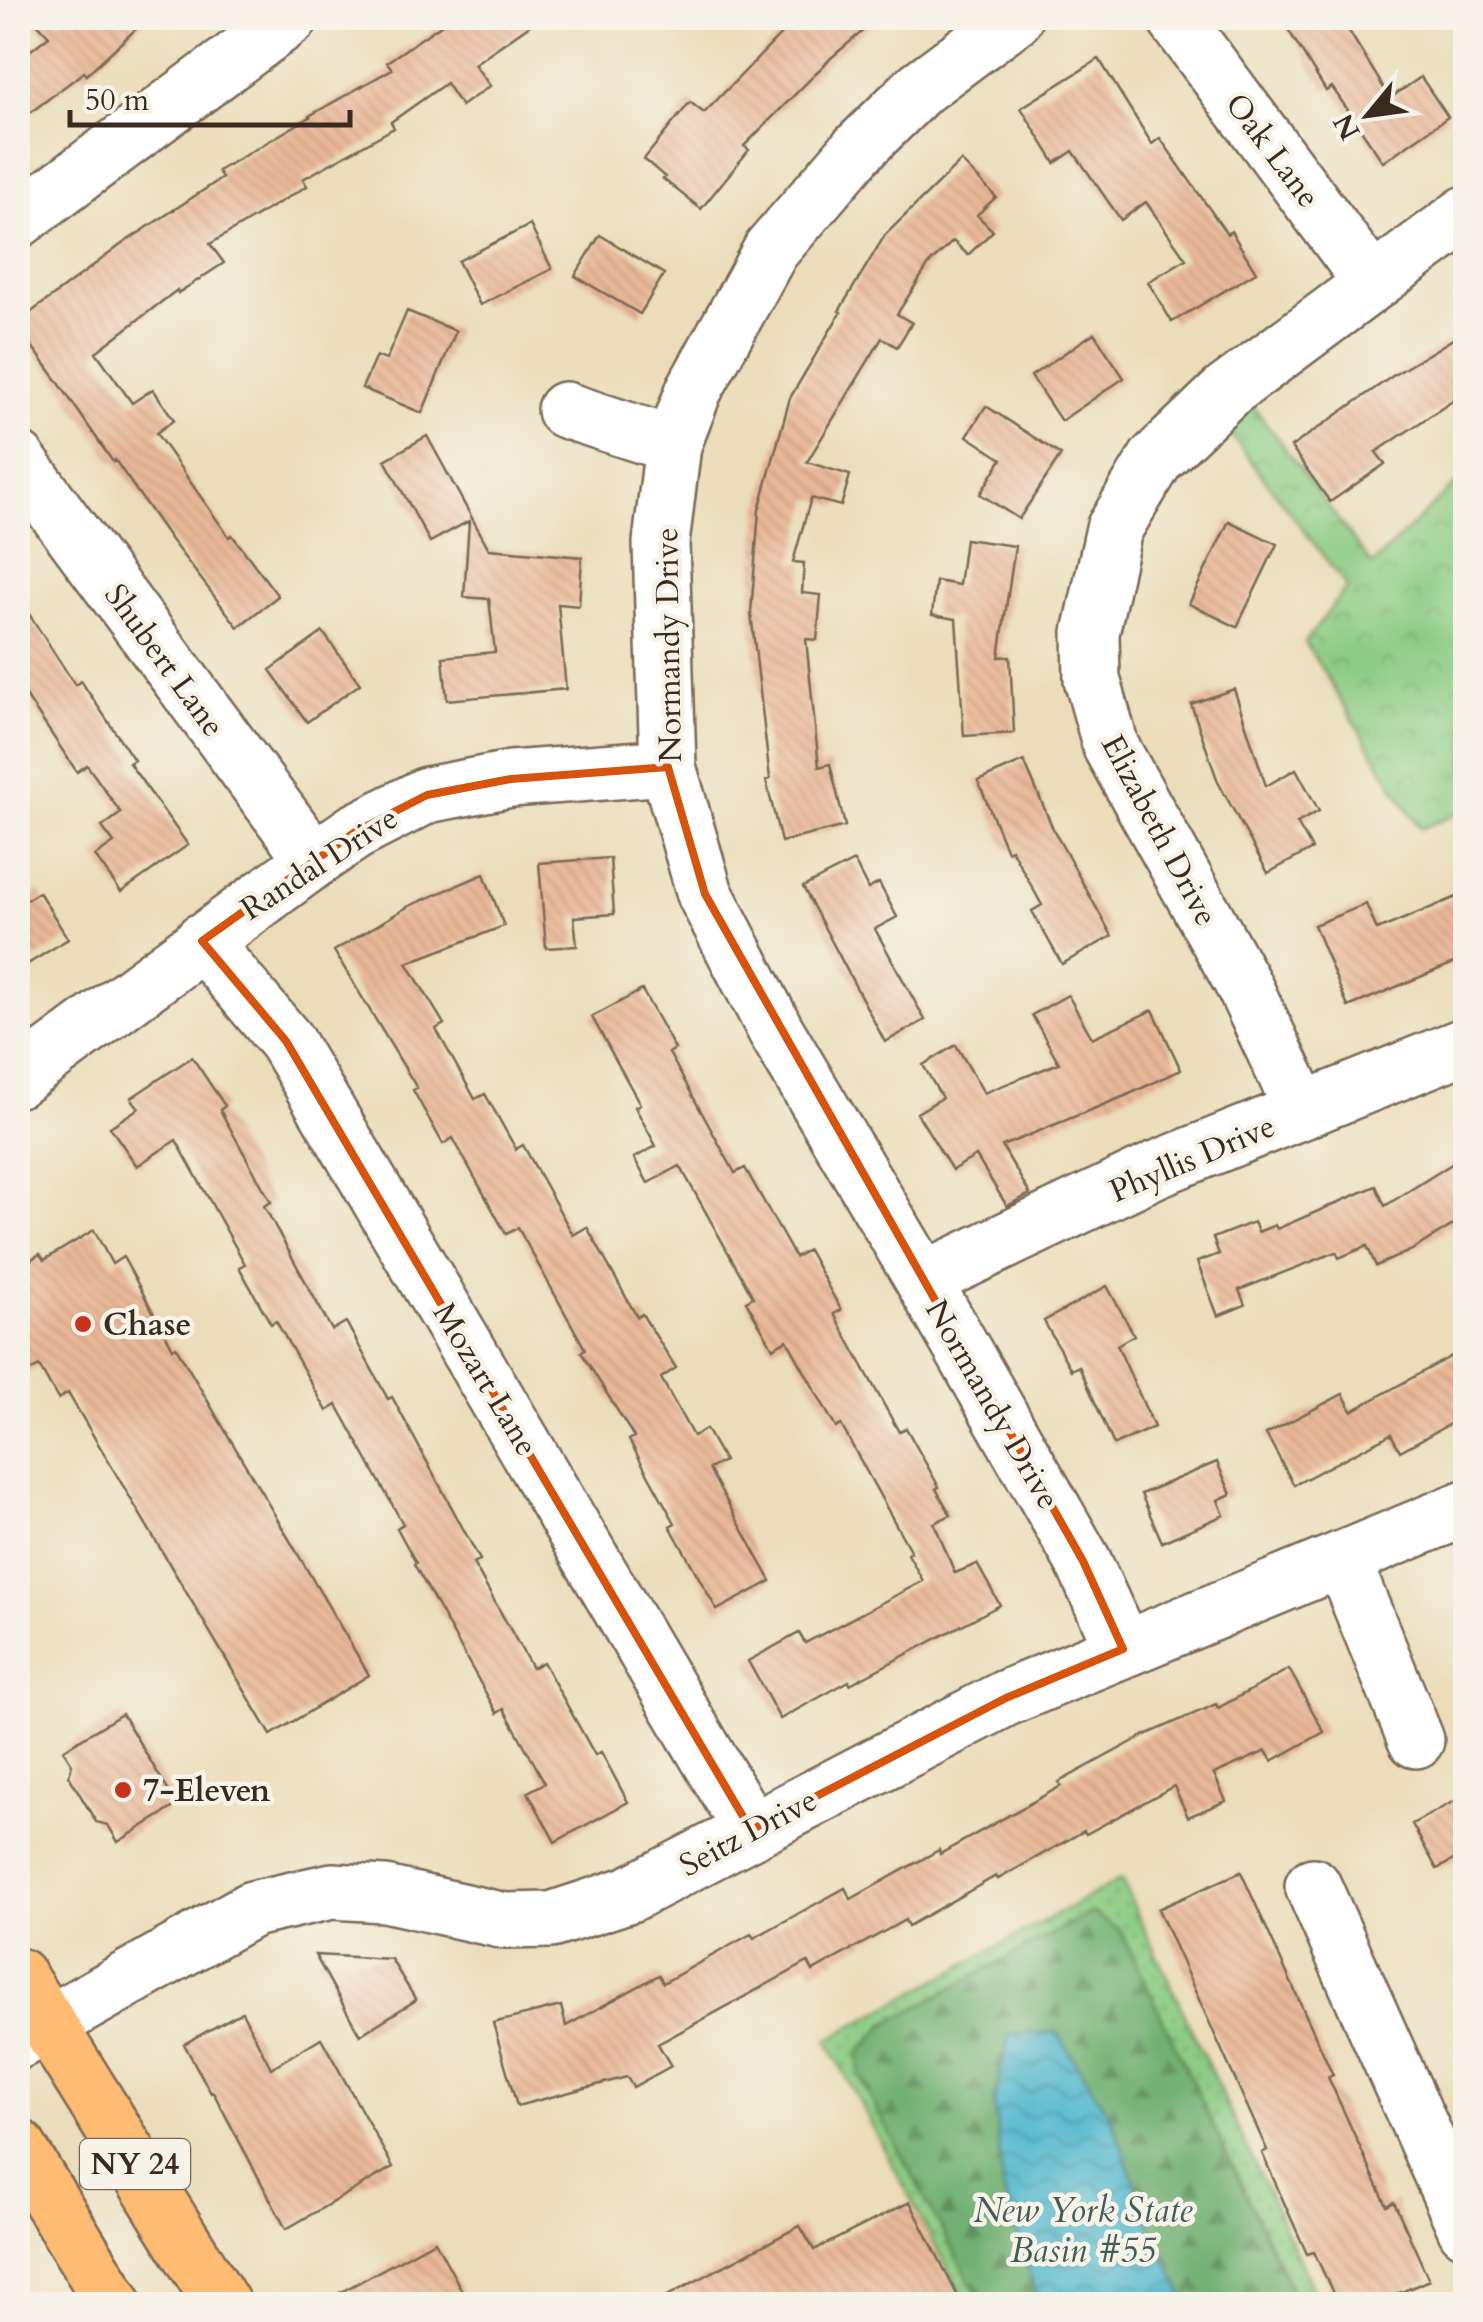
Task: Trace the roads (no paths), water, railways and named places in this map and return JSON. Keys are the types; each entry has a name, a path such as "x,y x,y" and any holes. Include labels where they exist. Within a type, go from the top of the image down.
{"main road":[{"name":"NY 24","path":"18,1976 32,2032 222,2304"},
{"name":"NY 24","path":"18,2147 114,2304"}],"street":[{"path":"18,220 290,18"},
{"name":"Normandy Drive","path":"1014,18 920,88 856,150 771,250 694,390 673,445 661,543 668,767 705,894 776,1032 1083,1561 1123,1648"},
{"name":"Oak Lane","path":"1175,18 1372,283"},
{"name":"Elizabeth Drive","path":"1304,1112 1244,986 1111,747 1092,679 1092,633 1114,529 1156,459 1226,392 1466,214"},
{"path":"565,410 673,445"},
{"name":"Shubert Lane","path":"18,460 314,860"},
{"name":"Randal Drive","path":"18,1079 314,860 355,832 427,795 511,778 668,767"},
{"name":"Mozart Lane","path":"202,941 286,1041 752,1830"},
{"name":"Phyllis Drive","path":"923,1280 1157,1170 1466,1045"},
{"name":"Seitz Drive","path":"32,2032 252,1909 332,1892 384,1894 504,1922 550,1920 630,1894 1006,1698 1466,1508"},
{"path":"1342,1558 1416,1740"},
{"path":"1313,1886 1466,2229"}],"water":[{"name":"New York State Basin #55","path":"1057,2032 1113,2121 1147,2219 1185,2304 1039,2304 1003,2188 994,2101 1009,2034"}],"place":[{"name":"Chase","path":"83,1324"},
{"name":"7-Eleven","path":"123,1790"}]}
